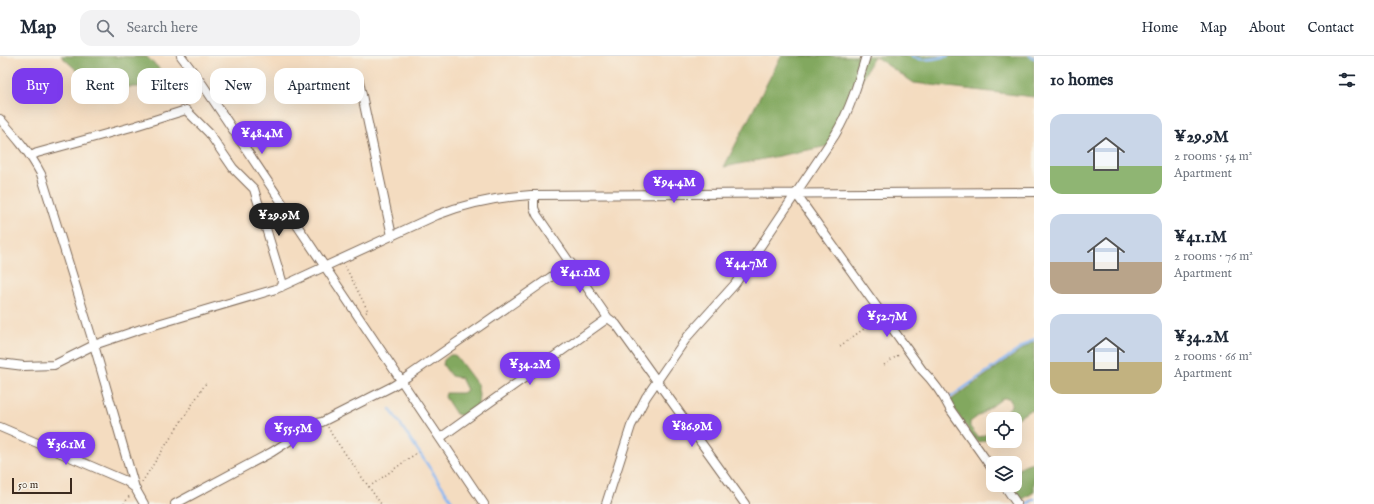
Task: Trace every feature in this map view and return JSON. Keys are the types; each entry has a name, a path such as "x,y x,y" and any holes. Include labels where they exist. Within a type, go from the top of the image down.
{"street":[{"path":"181,56 203,85 484,504"},
{"path":"606,504 631,426 640,406 688,336 735,284 835,135 846,115 866,56"},
{"path":"364,104 392,236"},
{"path":"31,156 186,110 209,133 233,168 254,189 282,281 281,287"},
{"path":"0,119 22,143 41,174 94,345 135,488 144,504"},
{"path":"0,363 24,366 54,365 94,345 141,329 281,287 438,215 463,206 504,197 534,195 1034,192"},
{"path":"796,194 922,370 930,378 986,460"},
{"path":"534,195 534,208 537,215 608,318 616,324 745,504"},
{"path":"175,504 272,452 317,423 325,421 401,381 571,263"},
{"path":"440,438 608,318"},
{"path":"2,430 126,482 135,488"},
{"path":"1009,492 1017,504"}],"path":[{"path":"342,260 368,311 359,318"},
{"path":"840,346 883,315"},
{"path":"884,365 907,349"},
{"path":"135,488 144,481 206,383"},
{"path":"325,421 332,435 381,504"},
{"path":"369,487 418,452"}],"green space":[{"path":"61,56 147,57 159,68 137,68 137,87 129,87 129,68 74,68"},
{"path":"781,56 874,56 828,146 724,167"},
{"path":"874,56 1034,56 1034,97 914,83"},
{"path":"1034,341 1034,412 1030,410 1022,415 1022,412 1006,412 1011,406 1011,402 1009,398 1003,398 970,422 970,427 978,437 986,434 986,440 978,442 975,440 950,403 951,400"},
{"path":"450,355 456,356 477,384 479,394 478,406 463,416 456,414 445,397 446,393 463,393 467,390 461,378 451,376 443,365 444,360"},
{"path":"1034,462 1034,492 1020,501 1017,492 1022,492 1022,466"}],"waterway":[{"path":"912,56 925,60 948,56"},
{"path":"1030,56 1034,58"},
{"path":"948,399 1034,339"},
{"path":"390,409 454,504"},
{"path":"1027,504 1034,499"}]}
